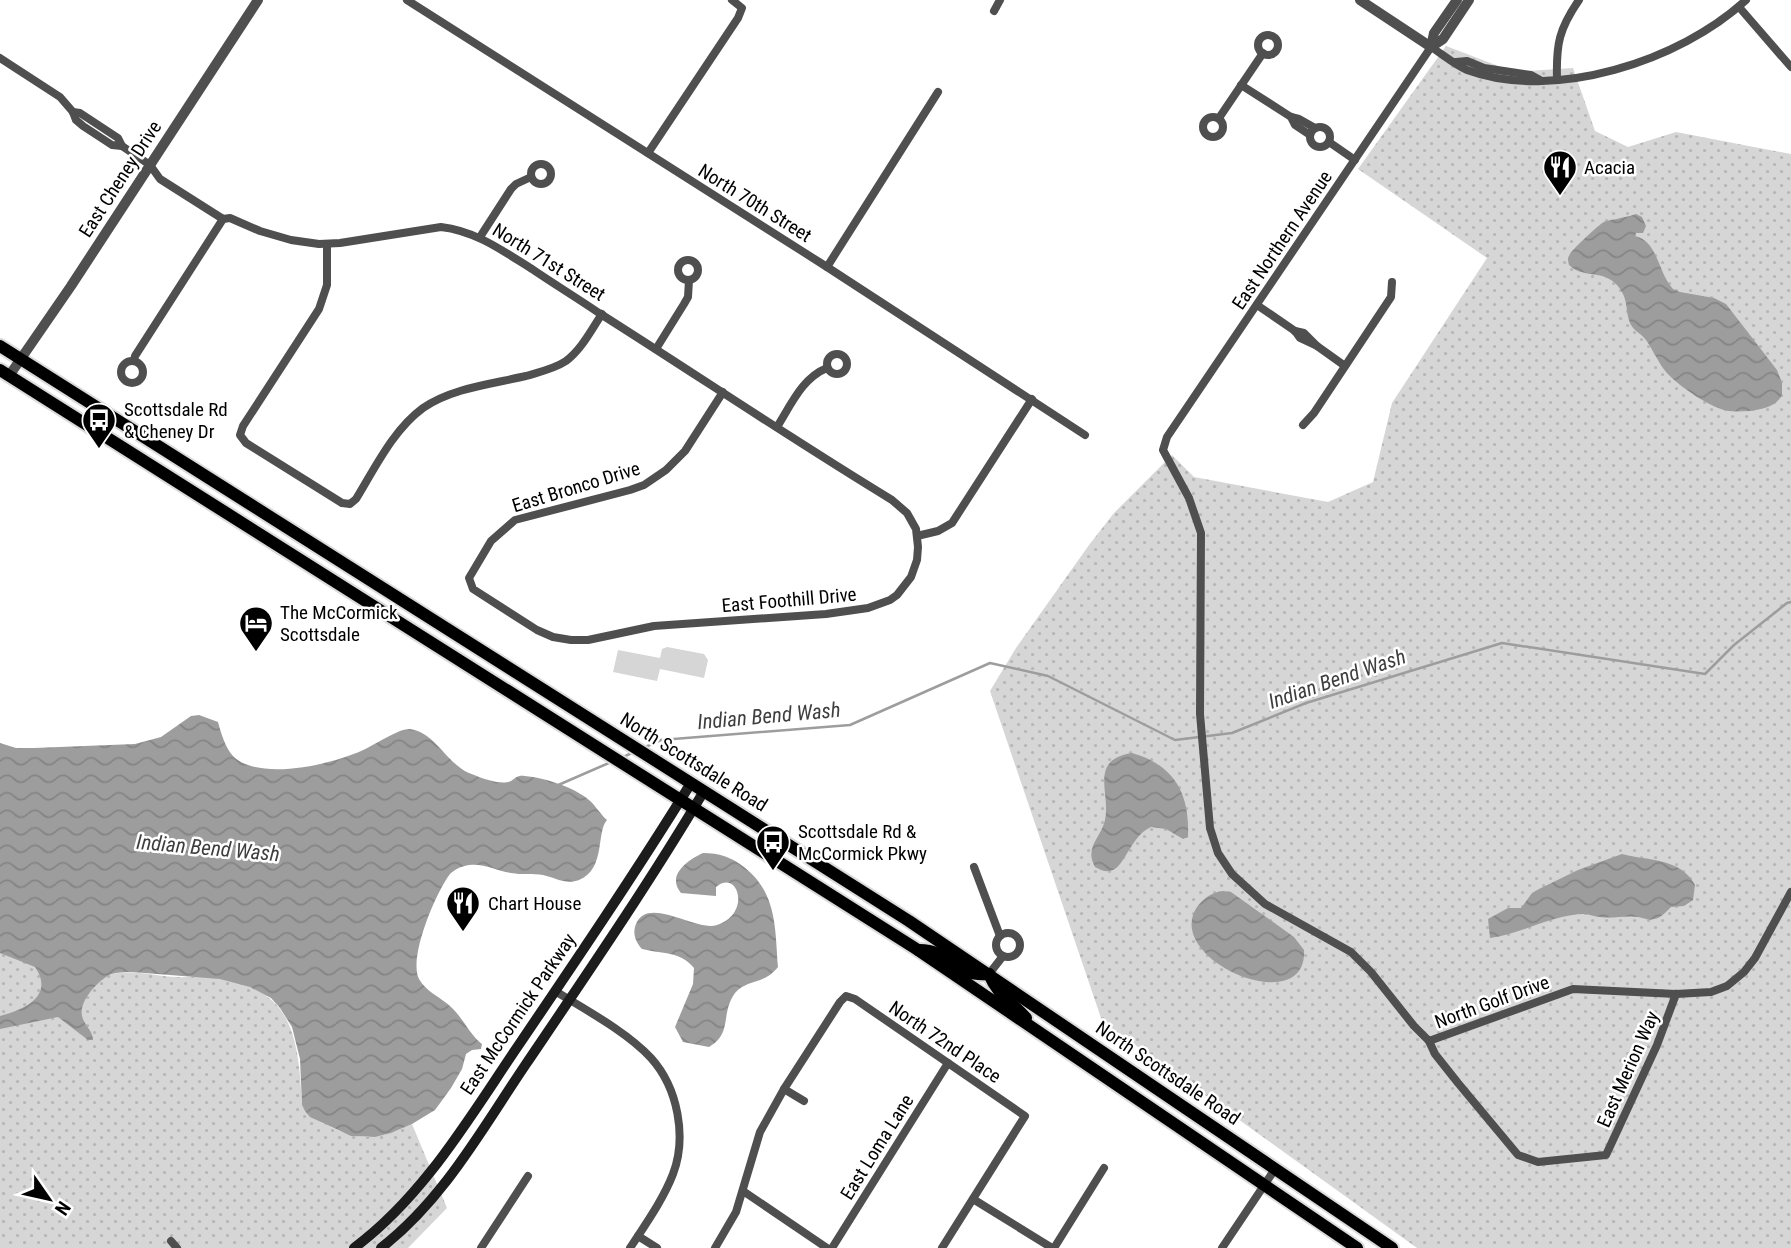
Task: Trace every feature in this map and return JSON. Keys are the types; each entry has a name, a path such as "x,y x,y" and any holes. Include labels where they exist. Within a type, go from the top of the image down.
{"main road":[{"name":"North Scottsdale Road","path":"0,346 852,884 1392,1248"},
{"name":"North Scottsdale Road","path":"5,373 918,950 1357,1248"},
{"name":"East McCormick Parkway","path":"354,1248 377,1231 423,1183 555,991 681,800 689,782"},
{"name":"East McCormick Parkway","path":"384,1246 438,1193 494,1115 704,791"},
{"path":"918,950 933,950 973,975 989,974 997,992 1014,1004 1040,1033"},
{"path":"377,1231 384,1246"}],"street":[{"name":"East Cheney Drive","path":"5,373 21,360 258,0"},
{"name":"North 70th Street","path":"409,0 1085,435"},
{"path":"648,153 738,18 742,8 732,0"},
{"path":"994,11 1000,0"},
{"path":"1360,0 1464,69 1493,78 1530,82 1603,72 1648,59 1695,38 1746,0"},
{"path":"1432,47 1434,33 1457,0"},
{"path":"1432,47 1443,39 1469,0"},
{"path":"1557,79 1556,56 1560,34 1564,22 1579,0"},
{"path":"1739,7 1791,67"},
{"name":"East Northern Avenue","path":"1164,453 1163,443 1432,47"},
{"path":"1219,118 1263,53"},
{"name":"North 71st Street","path":"0,58 60,97 73,112 80,113 104,134 118,138 122,146 150,165 159,179 223,219 230,218 291,240 327,244 441,228 455,229 480,237 899,505 912,522 917,536"},
{"path":"1241,85 1291,117 1295,125 1313,132"},
{"path":"827,267 938,92"},
{"path":"1321,127 1328,130 1331,136 1329,142 1316,146 1311,141 1313,132 1321,127"},
{"path":"1329,142 1355,160"},
{"path":"480,237 511,189 531,177"},
{"path":"134,361 223,219"},
{"path":"327,244 327,285 319,309 243,426 240,435 246,443 342,503 350,503 356,499 399,433 423,408 456,393 539,373 565,362 583,343 602,314"},
{"path":"656,349 688,297 689,280"},
{"path":"1303,425 1391,297 1392,282"},
{"path":"1257,305 1295,331 1304,333 1345,366"},
{"path":"777,427 806,382 816,372 827,368"},
{"name":"East Bronco Drive","path":"559,639 537,630 478,593 470,583 468,578 471,572 491,541 514,520 644,485 666,470 685,451 723,392"},
{"path":"917,536 938,531 952,523 1032,400"},
{"name":"North Golf Drive","path":"1164,453 1189,498 1201,533 1200,714 1210,828 1218,853 1232,874 1280,914 1351,953 1371,972 1429,1041 1573,989 1676,994 1711,992 1727,986 1744,972 1755,958 1791,892"},
{"name":"East Foothill Drive","path":"559,639 580,641 654,626 826,614 868,608 890,600 905,586 915,568 917,536"},
{"path":"974,867 1000,936 996,947 1003,956"},
{"path":"989,974 1003,956 1015,954 1020,944 1017,937 1010,933 1000,936"},
{"path":"555,991 615,1030 651,1058 674,1099 680,1131 676,1163 669,1183 630,1248"},
{"name":"East Merion Way","path":"1429,1041 1458,1083 1518,1155 1538,1162 1606,1155 1657,1045 1676,994"},
{"name":"North 72nd Place","path":"784,1089 840,1002 846,996 855,999 1025,1116 973,1199"},
{"name":"East Loma Lane","path":"830,1248 948,1063"},
{"path":"715,1248 736,1212 760,1132 784,1089 804,1101"},
{"path":"942,1248 973,1199 1053,1248 1104,1168"},
{"path":"1222,1248 1275,1169"},
{"path":"481,1248 528,1176"},
{"path":"743,1191 830,1248"},
{"path":"638,1236 657,1248"},
{"path":"170,1248 171,1241 177,1248"}],"shaded area":[{"path":"1446,46 1514,72 1573,68 1595,131 1628,147 1676,132 1791,154 1791,1248 1417,1248 1102,1021 990,691 1016,648 1089,545 1114,513 1172,455 1194,477 1328,502 1373,482 1392,403 1487,258 1358,169"},
{"path":"667,647 704,654 708,660 704,678 660,669 657,681 613,672 618,650 660,658 662,649"},
{"path":"0,896 109,975 135,973 230,980 253,988 271,999 292,1032 297,1053 302,1105 307,1112 339,1131 360,1137 380,1136 412,1124 447,1208 408,1248 0,1248"}],"water":[{"path":"1636,214 1642,217 1646,226 1643,233 1636,233 1635,236 1649,244 1673,289 1714,298 1726,304 1777,370 1782,383 1782,395 1776,402 1760,409 1732,411 1714,406 1695,396 1666,372 1646,340 1632,327 1624,295 1617,285 1605,277 1580,272 1569,265 1568,258 1572,251 1601,224"},
{"path":"199,715 218,722 233,756 245,764 260,768 315,765 361,751 405,729 419,731 469,773 501,782 522,776 559,784 583,795 607,820 593,868 579,880 565,881 543,875 511,873 485,866 466,865 456,869 444,883 420,941 417,956 419,979 451,1007 482,1044 481,1049 466,1054 462,1069 435,1110 412,1124 375,1137 351,1136 310,1117 302,1105 300,1059 292,1027 280,1008 271,998 250,987 220,979 132,972 109,975 94,987 83,1004 82,1016 93,1040 88,1040 58,1017 0,1029 0,1016 27,1006 39,994 41,986 35,967 0,953 0,743 16,748 135,744 161,737 191,716"},
{"path":"1132,753 1159,765 1176,783 1186,807 1188,837 1183,839 1166,829 1151,827 1135,841 1119,865 1113,870 1105,871 1095,867 1091,854 1105,820 1106,770 1118,757"},
{"path":"703,853 720,855 734,861 755,877 763,888 772,912 778,967 767,977 735,993 721,1036 709,1047 683,1042 675,1027 693,984 694,968 677,956 642,949 636,941 634,931 642,916 651,913 661,913 708,926 717,925 735,912 738,895 730,883 716,887 716,896 681,893 677,886 677,874"},
{"path":"1622,854 1663,862 1681,870 1695,885 1693,900 1684,906 1671,907 1652,920 1573,915 1490,938 1488,919 1508,908 1521,908 1532,893 1578,870"},
{"path":"1223,891 1231,892 1294,937 1304,950 1299,971 1284,981 1263,982 1239,975 1217,963 1200,946 1192,927 1197,907 1209,896"}],"waterway":[{"name":"Indian Bend Wash","path":"643,748 661,740 850,725 990,663 1048,676 1175,740 1232,733 1306,703 1502,643 1705,674 1734,645 1791,602"},
{"name":"Indian Bend Wash","path":"621,758 634,752"},
{"name":"Indian Bend Wash","path":"556,786 611,762"}],"place":[{"name":"Acacia","path":"1560,197"},
{"name":"Scottsdale Rd & Cheney Dr","path":"99,450"},
{"name":"The McCormick Scottsdale","path":"256,653"},
{"name":"Scottsdale Rd & McCormick Pkwy","path":"773,872"},
{"name":"Chart House","path":"463,933"}]}
